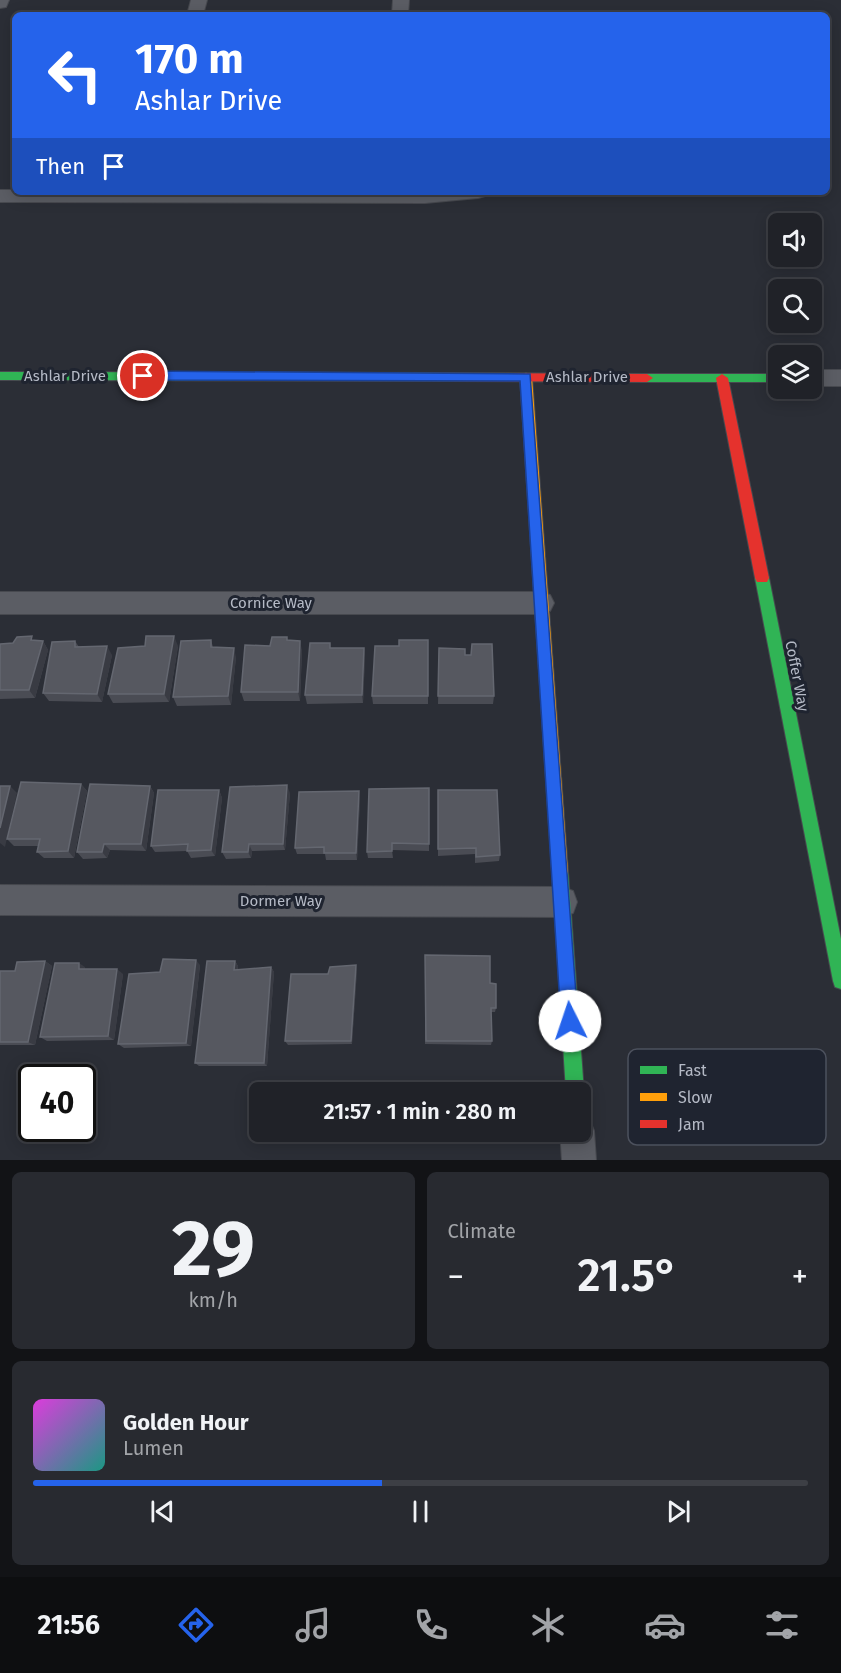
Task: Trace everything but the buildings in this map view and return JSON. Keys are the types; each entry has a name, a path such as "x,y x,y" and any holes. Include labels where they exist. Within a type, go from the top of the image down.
{"street":[{"path":"0,196 78,195"},
{"path":"416,195 449,195"},
{"name":"Ashlar Drive","path":"0,376 768,378"},
{"path":"526,377 573,1082"},
{"name":"Coffer Way","path":"722,378 841,981"},
{"path":"822,378 841,378"},
{"name":"Cornice Way","path":"0,603 541,603"},
{"name":"Dormer Way","path":"0,900 561,902"},
{"path":"578,1142 579,1160"}],"traffic: fast":[{"path":"0,376 446,377"},
{"path":"647,378 768,378"},
{"path":"762,578 841,981"},
{"path":"560,872 574,1082"}],"traffic: slow":[{"path":"526,377 560,872"}],"traffic: jam":[{"path":"446,377 647,378"},
{"path":"722,378 762,578"}],"route":[{"path":"143,376 526,377 570,1021"}]}
